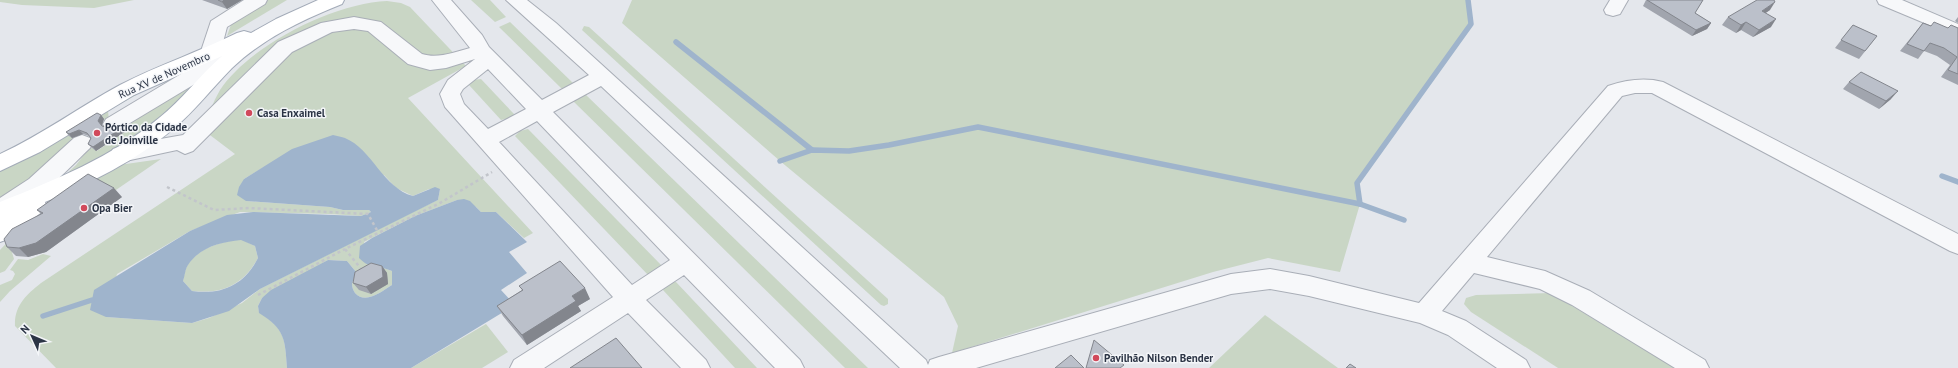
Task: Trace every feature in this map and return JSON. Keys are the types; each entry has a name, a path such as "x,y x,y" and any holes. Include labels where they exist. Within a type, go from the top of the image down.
{"main road":[{"name":"Rua XV de Novembro","path":"0,163 28,149 128,90 328,1"},
{"name":"Rua XV de Novembro","path":"0,210 54,189 121,154 166,124 194,98 234,56 259,36 280,24 328,1"},
{"path":"0,233 54,189"}],"street":[{"path":"210,54 218,25 225,19 258,0"},
{"path":"430,0 446,5 475,39 486,55 686,262 791,368"},
{"path":"515,0 549,27 603,76 917,368"},
{"path":"1886,0 1958,31"},
{"path":"121,154 182,144 285,47 328,27 354,23 374,26 415,59 430,63 486,55"},
{"path":"114,124 259,36"},
{"path":"486,55 455,85 450,94 455,107 630,298 697,368"},
{"path":"485,140 603,76"},
{"path":"1424,314 1616,91 1627,87 1641,85 1656,87 1958,245"},
{"path":"0,210 37,186 82,143"},
{"path":"523,368 686,262"},
{"path":"1469,262 1545,281 1581,298 1696,368"},
{"path":"940,368 1231,284 1270,279 1309,286 1424,314 1457,328 1517,368"}],"path":[{"path":"258,294 378,232 440,203 506,163"},
{"path":"167,187 214,210 249,208 368,214 378,232"},
{"path":"345,249 367,275"}],"green space":[{"path":"0,0 134,0 94,8 22,5 0,2"},
{"path":"266,0 287,0 227,36 233,19"},
{"path":"471,0 490,0 506,17 495,22"},
{"path":"632,0 1468,0 1471,24 1357,183 1360,204 1340,272 1268,258 1213,272 952,353 958,326 944,297 780,161 622,23"},
{"path":"387,1 401,3 410,7 466,66 408,98 533,233 524,238 496,212 481,212 476,207 457,200 415,216 364,242 376,268 384,268 392,271 392,285 374,296 364,298 355,293 352,284 356,272 347,261 328,260 262,298 258,306 259,312 268,318 279,329 282,335 287,368 56,368 15,326 15,319 19,307 30,292 41,283 235,154 202,129 220,90 234,73 251,57 295,29 343,9","holes":["264,167 384,175 396,188 413,196 429,189 440,189 438,200 260,289 242,303 209,318 192,323 106,317 117,274 190,231 240,212 361,216 371,212 369,210 343,210 330,207 246,201 244,179"]},
{"path":"510,22 573,83 573,86 566,90 562,89 499,27"},
{"path":"584,26 589,27 888,299 888,304 884,306 881,305 582,30"},
{"path":"185,72 167,82 152,86 108,111 109,120 107,121 97,116 67,135 74,138 56,163 0,200 0,171 131,93"},
{"path":"481,79 514,114 513,117 501,120 469,85 473,80"},
{"path":"199,80 172,110 104,160 59,181 76,165 90,147 97,151 126,131 120,127"},
{"path":"585,94 868,368 845,368 573,101"},
{"path":"528,129 664,268 650,277 515,136 520,131"},
{"path":"161,159 113,192 11,249 14,259 5,271 0,273 0,250 15,234 57,200 112,166"},
{"path":"241,239 255,246 258,258 246,275 239,281 223,289 203,292 192,291 183,281 187,266 197,254 211,246"},
{"path":"43,254 51,256 10,291 0,302 0,285 12,280 15,274 10,270 18,259 28,260"},
{"path":"672,282 676,282 757,368 735,368 663,290 664,287"},
{"path":"1551,293 1675,368 1558,368 1471,312 1464,304 1466,298 1476,295"},
{"path":"1265,315 1338,368 1209,368"},
{"path":"486,324 508,352 482,368 411,368"}],"water":[{"path":"333,135 345,138 354,143 363,151 385,177 403,192 413,196 435,187 440,189 438,200 260,289 229,311 192,323 106,317 90,310 94,290 190,231 227,215 253,212 361,216 371,212 369,210 343,210 330,207 246,201 237,195 239,187 244,179 292,149","holes":["241,240 255,246 258,258 246,275 231,286 213,291 192,291 183,281 188,265 199,254 212,246"]},
{"path":"464,199 470,201 481,212 496,212 527,242 509,252 527,273 501,290 515,305 411,368 287,368 284,342 279,330 274,324 259,313 258,306 262,298 271,290 328,260 347,261 356,272 352,284 355,293 364,298 374,296 392,285 392,271 371,266 363,262 359,258 360,246 372,238 415,216 457,200"}],"building":[{"path":"1647,0 1703,0 1695,13 1711,23 1696,30"},
{"path":"1757,0 1774,0 1775,2 1762,11 1776,19 1759,30 1746,22 1741,25 1728,17"},
{"path":"1934,22 1948,28 1951,25 1958,28 1958,74 1948,70 1957,57 1944,48 1930,43 1924,51 1907,44 1923,23 1931,26"},
{"path":"1853,25 1877,36 1865,51 1841,40"},
{"path":"1861,72 1898,91 1886,101 1849,82"},
{"path":"97,113 101,115 98,121 102,126 110,128 119,125 123,127 93,147 88,144 91,138 87,133 79,130 69,134 66,132"},
{"path":"88,174 114,188 36,243 19,248 7,247 4,239 12,229 43,213 37,210"},
{"path":"560,261 585,288 572,296 576,301 522,335 497,306 523,290 519,286"},
{"path":"371,263 382,266 383,277 366,287 353,283 355,272"},
{"path":"616,338 642,368 570,368"},
{"path":"1094,340 1124,365 1120,368 1086,368"},
{"path":"1071,355 1084,368 1055,368"},
{"path":"1350,364 1356,368 1346,368"}],"waterway":[{"path":"1360,204 1357,183 1471,24 1468,0"},
{"path":"676,42 812,150"},
{"path":"812,150 849,151 889,145 978,127 1360,204"},
{"path":"780,161 812,150"},
{"path":"1942,176 1958,182"},
{"path":"1360,204 1404,220"},
{"path":"43,316 92,300"}],"place":[{"name":"Casa Enxaimel","path":"249,113"},
{"name":"Pórtico da Cidade de Joinville","path":"97,133"},
{"name":"Opa Bier","path":"84,208"},
{"name":"Pavilhão Nilson Bender","path":"1096,358"}]}
